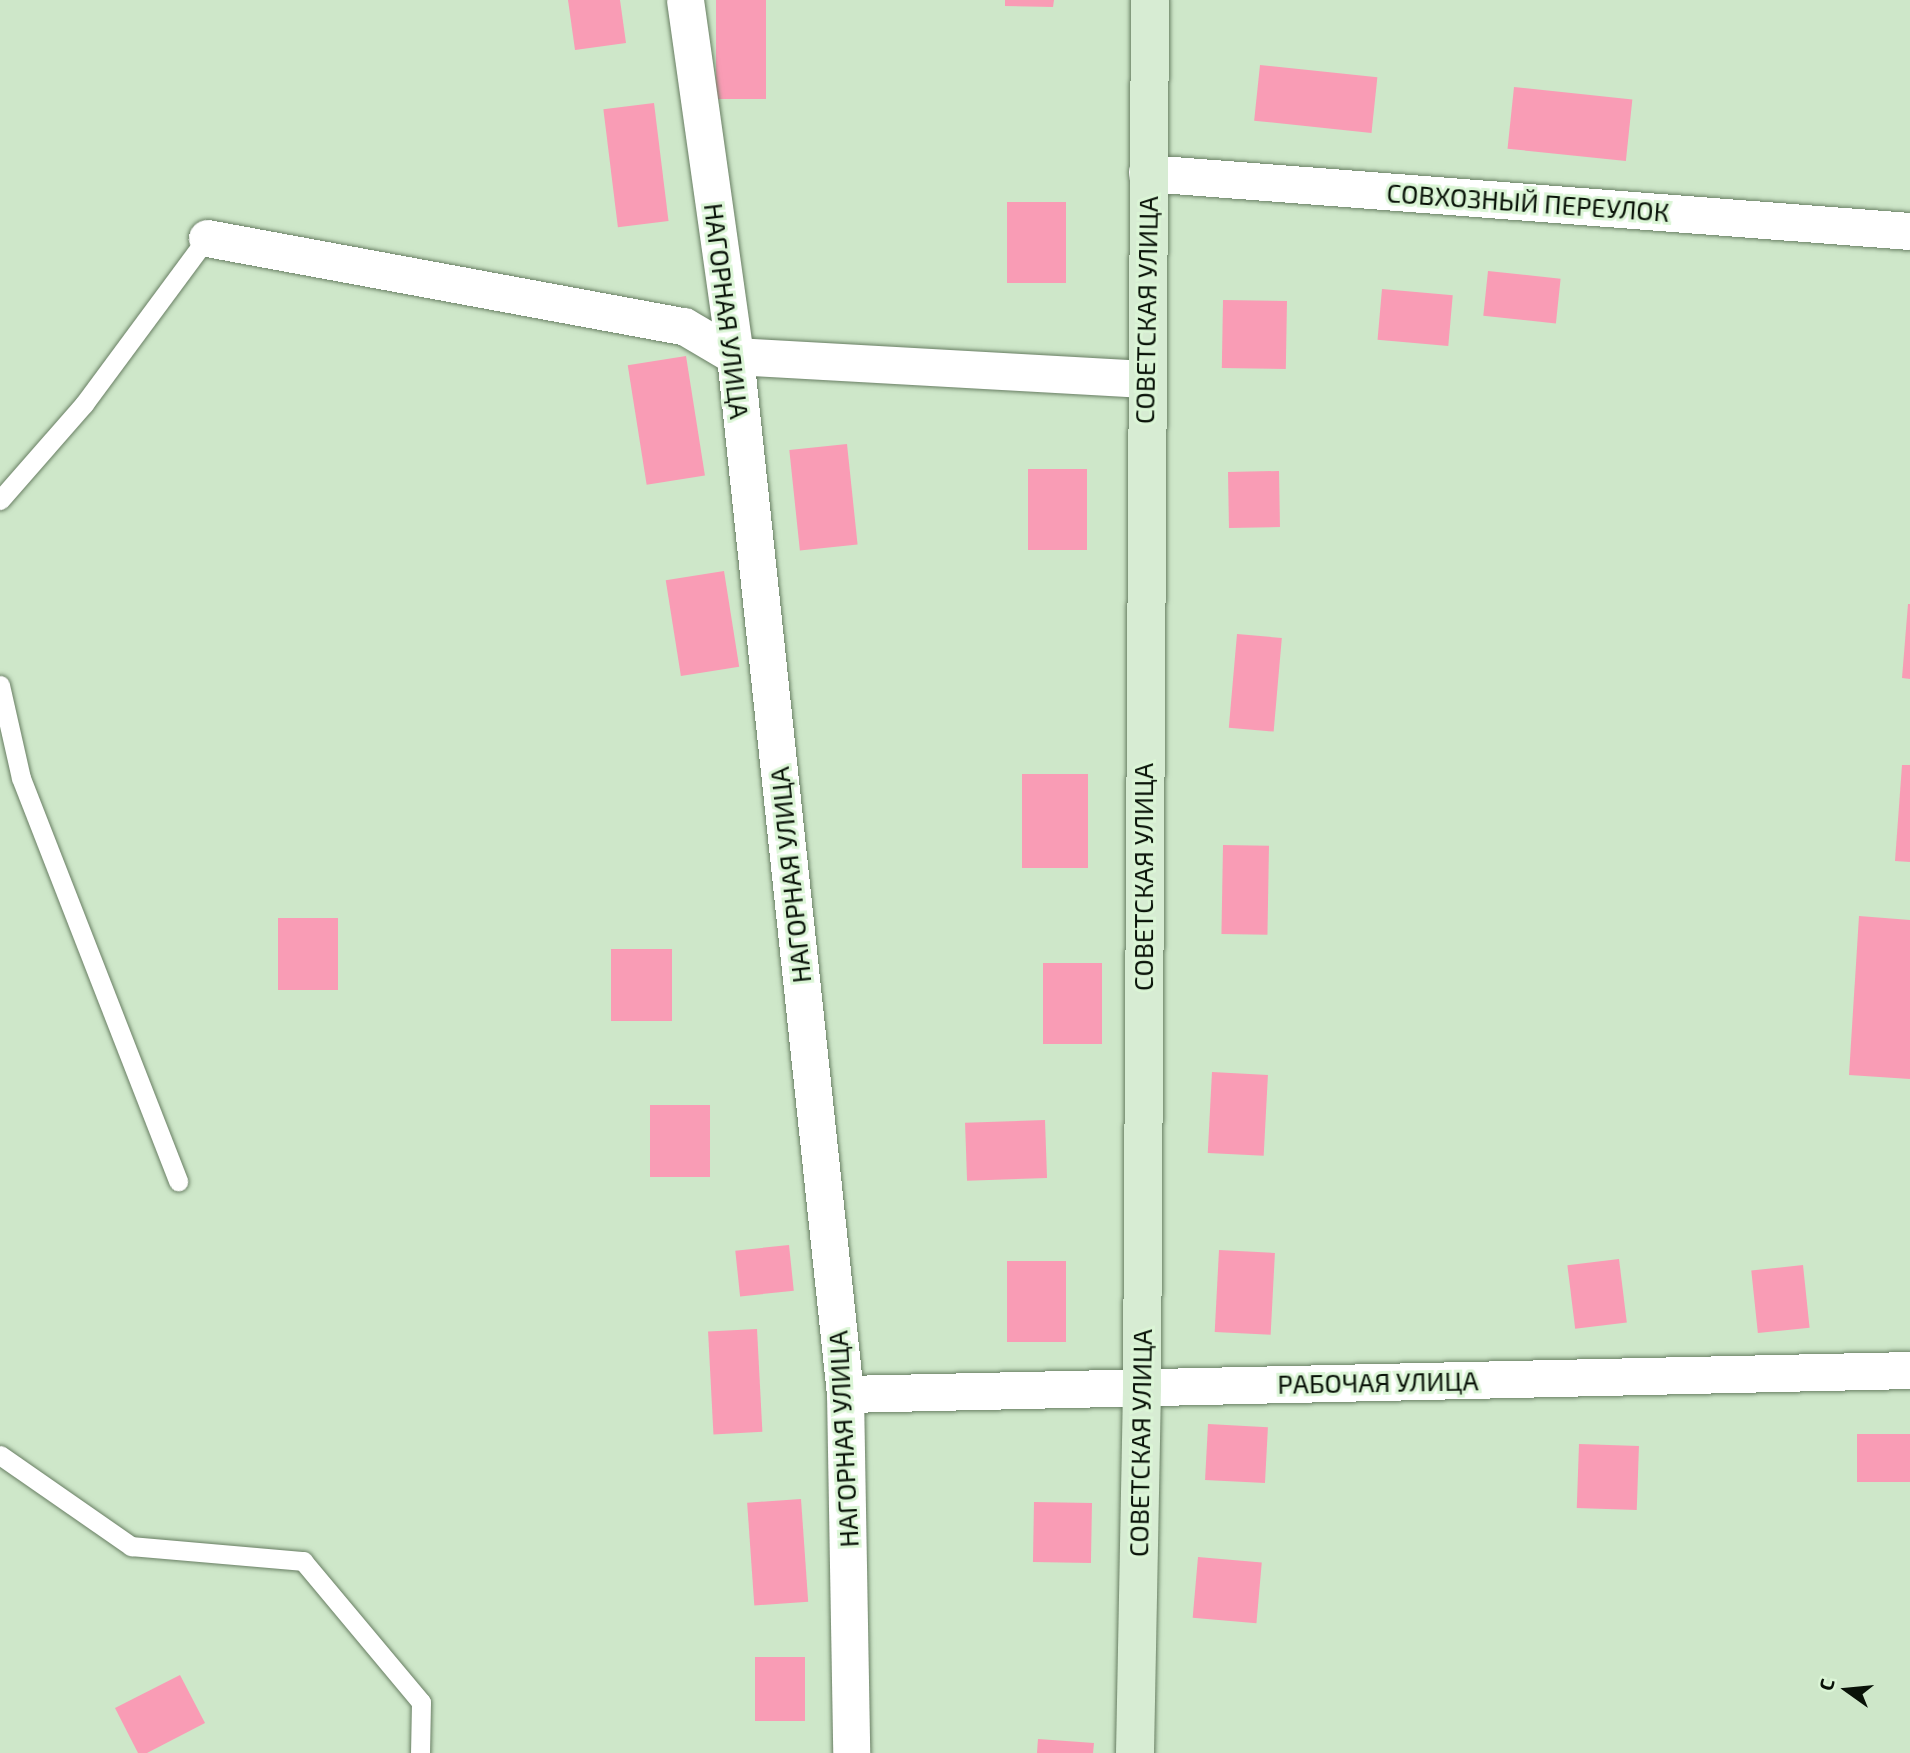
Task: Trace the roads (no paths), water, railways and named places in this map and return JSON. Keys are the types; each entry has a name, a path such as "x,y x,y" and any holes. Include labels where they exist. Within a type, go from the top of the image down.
{"street":[{"name":"НАГОРНАЯ УЛИЦА","path":"685,0 735,356 845,1394 851,1753"},
{"name":"СОВЕТСКАЯ УЛИЦА","path":"1135,1753 1142,1387 1144,379 1150,0"},
{"name":"СОВХОЗНЫЙ ПЕРЕУЛОК","path":"1147,173 1910,231"},
{"path":"207,238 684,326 735,356 1144,379"},
{"name":"РАБОЧАЯ УЛИЦА","path":"845,1394 1910,1370"}],"lane":[{"path":"0,500 84,404 207,238"},
{"path":"0,685 22,778 178,1181"},
{"path":"0,1455 131,1546 303,1561 421,1702 420,1753"}]}
